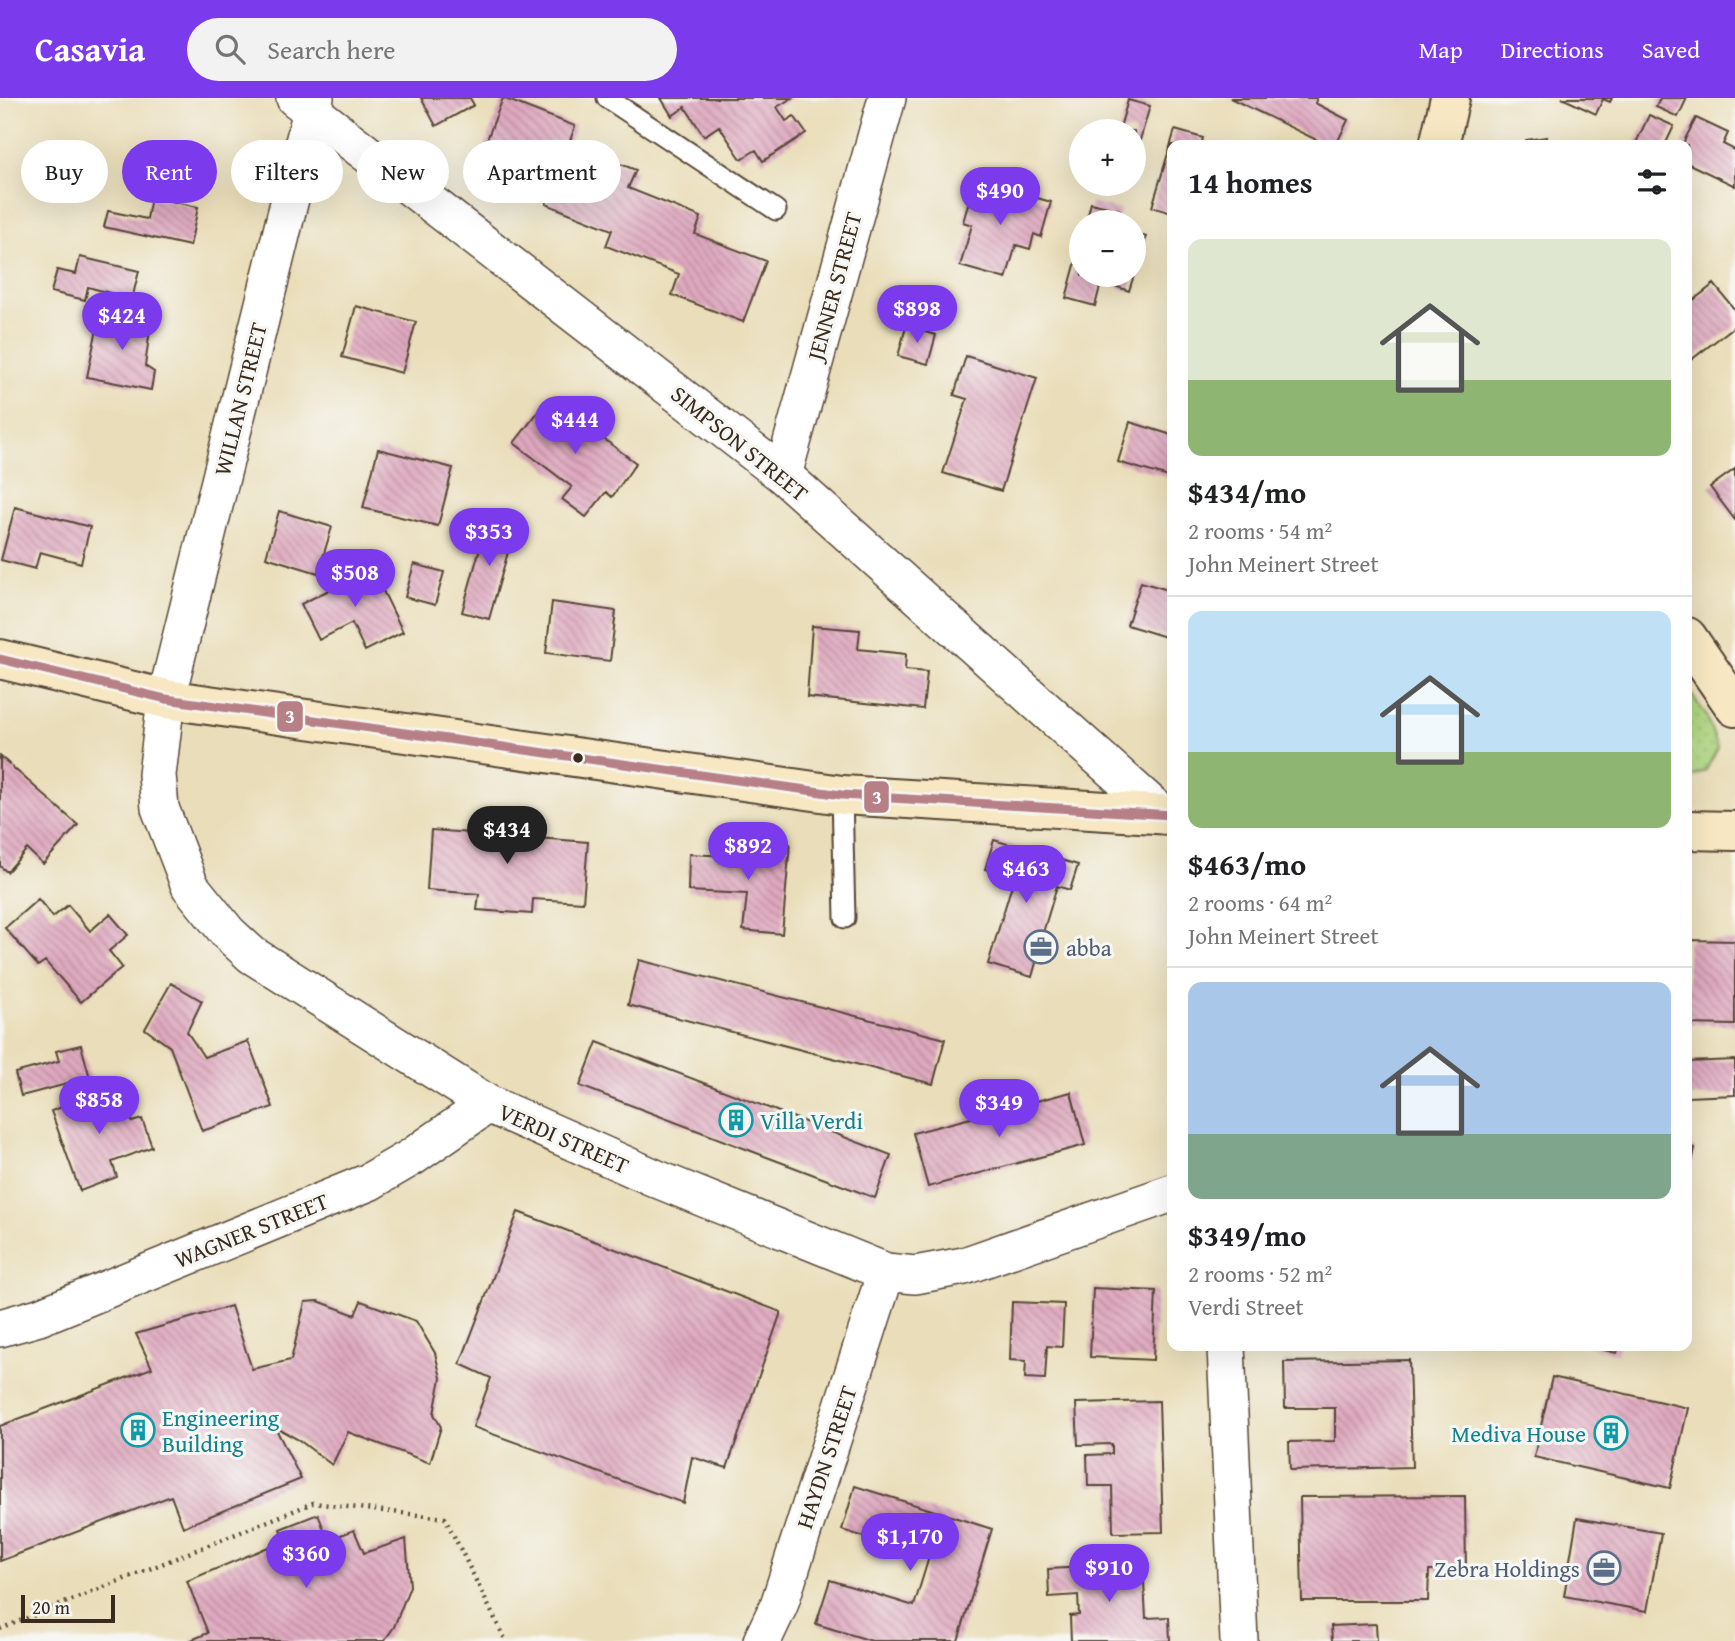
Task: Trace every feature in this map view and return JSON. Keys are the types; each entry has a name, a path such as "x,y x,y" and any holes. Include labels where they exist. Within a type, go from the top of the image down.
{"street":[{"name":"JENNER STREET","path":"783,475 887,98"},
{"path":"1440,140 1450,98"},
{"name":"SIMPSON STREET","path":"307,102 783,475 1167,814"},
{"name":"WILLAN STREET","path":"166,699 307,102"},
{"path":"1692,617 1735,661"},
{"path":"1692,644 1735,707"},
{"path":"0,659 166,699 842,794 1167,815"},
{"name":"VERDI STREET","path":"166,699 157,775 160,808 190,886 228,933 252,954 488,1104 657,1179 886,1272 915,1275 964,1266 1167,1195"},
{"path":"1692,830 1735,831"},
{"name":"WAGNER STREET","path":"0,1328 39,1317 369,1182 412,1157 488,1104"},
{"name":"HAYDN STREET","path":"762,1641 779,1605 886,1272"},
{"path":"1226,1351 1239,1641"}],"lane":[{"path":"607,98 776,210"},
{"path":"842,794 845,918"}],"path":[{"path":"0,1629 313,1503 445,1518 506,1641"}],"green space":[{"path":"1692,695 1706,715 1718,748 1706,770 1692,777"}],"building":[{"path":"421,98 470,98 474,105 436,126"},
{"path":"503,98 575,126 570,140 487,140"},
{"path":"661,98 792,98 777,107 786,121 794,116 806,133 763,161 756,150 741,159 719,126 704,136 685,107 672,116"},
{"path":"1230,98 1317,98 1315,103 1348,120 1338,140 1317,140"},
{"path":"1562,98 1612,98 1610,102 1603,99 1596,114"},
{"path":"1660,98 1687,98 1678,117 1656,107"},
{"path":"1128,100 1150,106 1146,120 1122,119"},
{"path":"1649,115 1674,126 1667,140 1637,140"},
{"path":"1696,118 1728,133 1723,144 1735,150 1735,186 1692,165 1692,140 1685,140"},
{"path":"1175,130 1203,138 1202,140 1172,140"},
{"path":"1547,137 1547,140 1526,140"},
{"path":"1167,157 1167,212 1152,207"},
{"path":"621,164 636,170 628,188 701,217 695,234 766,261 743,322 672,295 679,274 606,246 612,230 546,204 621,203"},
{"path":"975,180 1051,202 1041,237 1034,234 1030,249 1016,245 1006,279 960,266 972,225 963,222"},
{"path":"150,203 179,203 198,207 190,246 104,227 108,211 147,219"},
{"path":"1091,203 1120,210 1089,210"},
{"path":"80,257 139,271 132,299 88,287 85,300 51,292 57,270 76,274"},
{"path":"1714,284 1735,310 1735,326 1692,359 1692,301"},
{"path":"1069,287 1100,287 1095,306 1066,298"},
{"path":"356,306 416,322 402,373 342,357"},
{"path":"100,314 151,322 145,366 154,372 151,390 87,377"},
{"path":"906,327 936,335 928,364 898,356"},
{"path":"966,356 1037,378 1001,491 943,473 967,399 954,395"},
{"path":"549,398 636,463 612,497 606,492 586,517 562,499 572,487 514,443"},
{"path":"1130,422 1167,433 1167,477 1118,462"},
{"path":"378,449 453,468 438,526 363,508"},
{"path":"1735,469 1735,520 1710,487"},
{"path":"15,507 90,527 81,563 40,552 35,569 1,560"},
{"path":"279,511 332,527 318,573 266,557"},
{"path":"489,516 516,524 489,619 462,612"},
{"path":"370,564 403,632 365,651 352,623 319,640 301,604 335,587 332,581"},
{"path":"414,564 444,572 435,605 405,597"},
{"path":"1141,582 1167,590 1167,637 1127,625"},
{"path":"552,602 616,611 610,661 546,653"},
{"path":"812,626 860,630 858,649 906,654 905,670 927,672 923,709 807,697"},
{"path":"0,756 78,825 43,864 27,849 7,872 0,866"},
{"path":"484,818 538,823 537,838 588,842 583,902 533,899 532,914 477,910 479,894 427,890 431,830 483,834"},
{"path":"994,840 1078,865 1070,890 1057,886 1042,936 1054,940 1048,962 1037,959 1032,977 988,964 1014,878 985,869"},
{"path":"751,841 790,844 782,934 743,930 747,894 688,891 689,854 750,857"},
{"path":"38,899 53,917 68,905 90,931 110,914 128,935 109,951 122,967 81,1002 45,961 38,966 5,928"},
{"path":"1692,940 1735,941 1735,1025 1692,1024"},
{"name":"Villa Verdi","path":"639,960 945,1039 933,1084 628,1005"},
{"path":"171,983 202,1001 187,1032 204,1057 248,1041 273,1107 202,1131 170,1047 145,1029"},
{"name":"Villa Verdi","path":"597,1042 891,1155 875,1198 580,1086"},
{"path":"81,1045 90,1078 21,1096 15,1073 59,1061 56,1051"},
{"path":"1735,1060 1735,1095 1692,1097 1692,1062"},
{"path":"119,1086 132,1122 142,1119 152,1147 112,1162 117,1177 80,1191 51,1111"},
{"path":"1071,1092 1085,1145 928,1187 913,1133"},
{"path":"518,1212 781,1312 727,1468 692,1457 683,1503 473,1427 491,1378 460,1364"},
{"path":"1093,1288 1156,1291 1153,1360 1090,1357"},
{"name":"Engineering Building","path":"318,1301 355,1315 361,1301 416,1321 435,1353 441,1378 434,1414 441,1427 430,1463 348,1432 332,1465 299,1440 275,1427 301,1479 183,1527 171,1496 0,1561 0,1426 152,1368 136,1334 231,1306 252,1369 291,1360 305,1302"},
{"path":"1012,1302 1064,1304 1062,1347 1047,1346 1045,1379 1025,1378 1026,1361 1010,1360"},
{"path":"1409,1360 1412,1467 1290,1470 1289,1442 1335,1441 1335,1408 1285,1408 1284,1362"},
{"name":"Mediva House","path":"1552,1377 1688,1408 1670,1488 1534,1457"},
{"path":"1159,1401 1163,1532 1113,1533 1112,1486 1088,1486 1087,1455 1112,1454 1112,1444 1078,1445 1076,1403"},
{"path":"855,1486 992,1529 958,1641 872,1641 816,1624 830,1580 914,1606 929,1557 842,1530"},
{"path":"1465,1496 1466,1570 1429,1570 1428,1601 1302,1601 1300,1497"},
{"path":"318,1514 328,1540 354,1530 364,1553 406,1539 410,1586 394,1627 384,1641 189,1641 208,1633 187,1581 285,1540 280,1529"},
{"path":"1577,1518 1661,1533 1647,1611 1564,1596"},
{"path":"1143,1564 1146,1618 1169,1617 1170,1641 1071,1641 1070,1616 1079,1615 1078,1595 1049,1597 1048,1569"},
{"path":"1376,1624 1377,1641 1332,1641 1331,1626"}],"transit line":[{"name":"3","path":"0,659 166,699 842,795 1167,815"}],"place":[{"name":"abba","path":"1041,947"},
{"name":"Villa Verdi","path":"736,1120"},
{"name":"Engineering Building","path":"138,1430"},
{"name":"Mediva House","path":"1611,1433"},
{"name":"Zebra Holdings","path":"1604,1568"}]}
